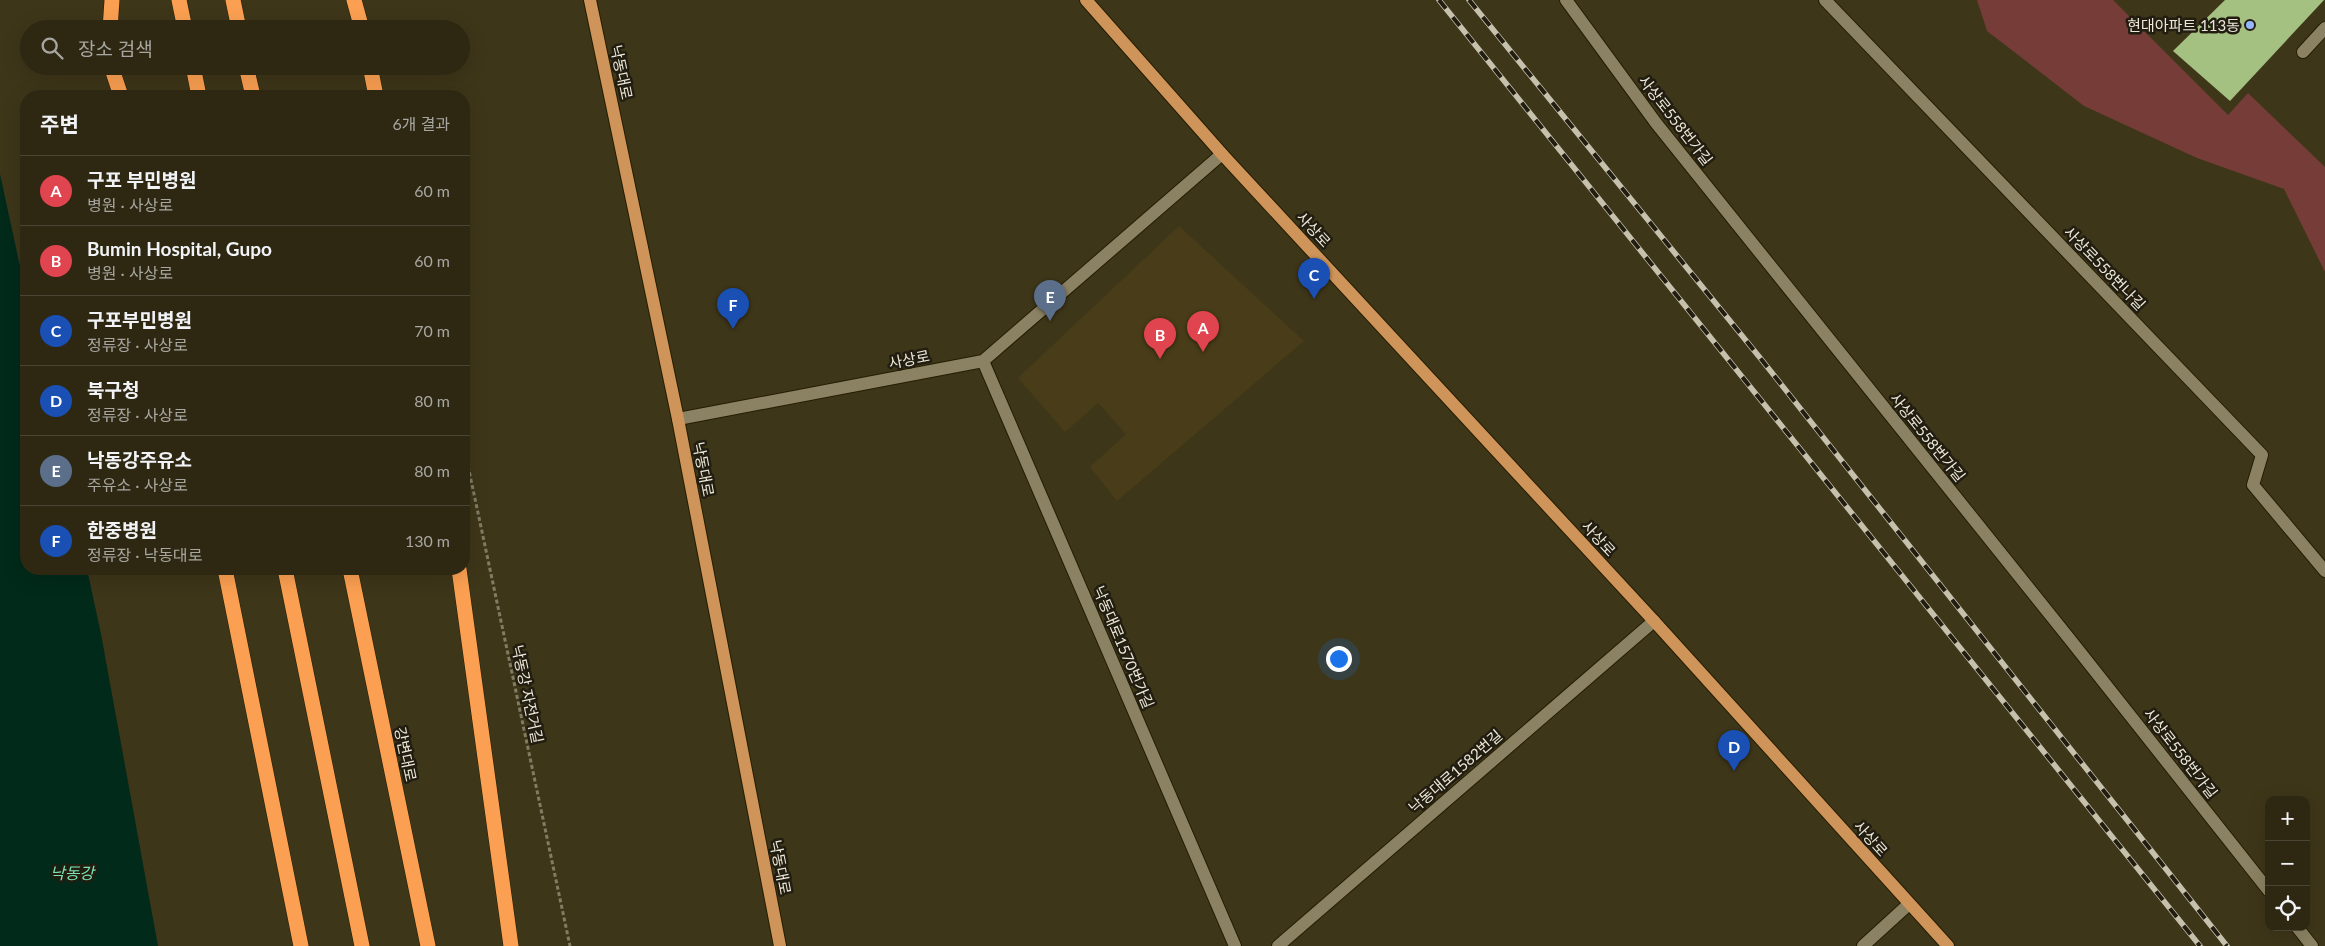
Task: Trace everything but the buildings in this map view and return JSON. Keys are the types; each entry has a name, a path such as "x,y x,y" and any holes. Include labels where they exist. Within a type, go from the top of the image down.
{"highway":[{"path":"111,20 112,0"},
{"path":"179,0 184,20"},
{"path":"233,0 237,20"},
{"path":"356,4 360,20"},
{"path":"114,75 119,90"},
{"path":"194,75 197,90"},
{"path":"248,75 252,90"},
{"path":"372,75 375,90"},
{"path":"226,575 301,946"},
{"path":"286,575 362,946"},
{"name":"강변대로","path":"351,575 428,946"},
{"path":"460,575 511,946"}],"main road":[{"name":"낙동대로","path":"590,0 678,419 780,946"},
{"name":"사상로","path":"1086,0 1222,154 1654,621 1948,946"}],"street":[{"name":"사상로558번가길","path":"1566,0 1656,124 2265,886"},
{"name":"사상로558번나길","path":"1825,0 2262,455 2253,485 2325,571"},
{"path":"2303,52 2325,28"},
{"path":"983,362 1222,154"},
{"name":"사상로","path":"678,419 983,362"},
{"name":"낙동대로1570번가길","path":"983,362 1235,946"},
{"name":"낙동대로1582번길","path":"1278,946 1654,621"},
{"path":"1863,946 1909,904"},
{"path":"2301,931 2312,946"}],"path":[{"name":"낙동강 자전거길","path":"470,475 570,946"}],"shaded area":[{"path":"1977,0 2113,0 2228,115 2248,93 2325,167 2325,272 2284,189 2197,158 2084,106 1987,31"},
{"path":"1179,226 1304,341 1117,501 1090,467 1126,434 1098,403 1065,432 1018,378"}],"water":[{"name":"낙동강","path":"0,174 20,266 20,575 88,575 101,634 158,946 0,946"}],"railway":[{"path":"1439,0 2200,946"},
{"path":"1469,0 1761,359 2227,946"}],"place":[{"name":"현대아파트 113동","path":"2250,25"},
{"name":"구포부민병원","path":"1314,299"},
{"name":"낙동강주유소","path":"1050,321"},
{"name":"한중병원","path":"733,329"},
{"name":"구포 부민병원","path":"1203,352"},
{"name":"Bumin Hospital, Gupo","path":"1160,359"},
{"name":"북구청","path":"1734,771"}]}
